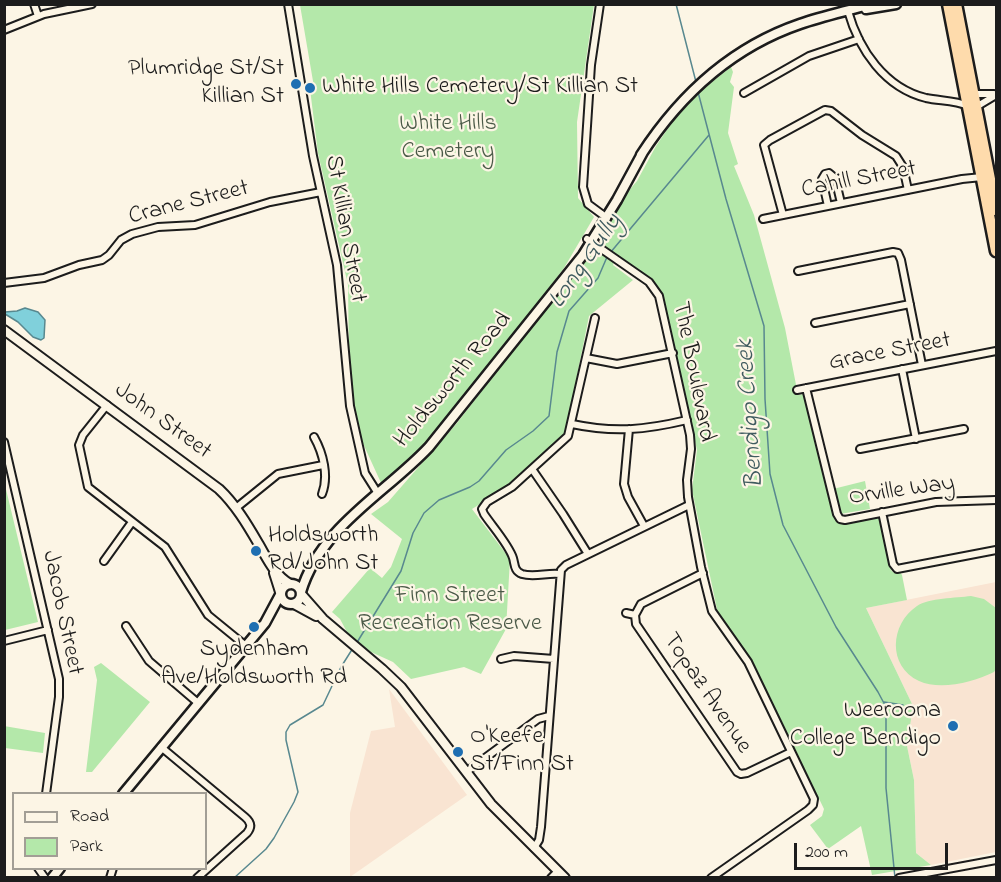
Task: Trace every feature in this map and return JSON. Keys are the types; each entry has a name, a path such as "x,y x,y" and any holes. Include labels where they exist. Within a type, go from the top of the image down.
{"highway":[{"path":"948,4 970,94"},
{"path":"956,4 981,172 996,251"},
{"path":"972,107 979,120 996,210"},
{"path":"979,120 985,172 981,172"}],"main road":[{"path":"850,9 871,4"},
{"path":"850,9 896,4"},
{"name":"Holdsworth Road","path":"301,593 306,576 317,559 351,516 411,465 434,441 544,304 589,240 663,122 682,100 715,69 769,36 811,20 850,9"},
{"name":"Holdsworth Road","path":"291,584 317,559"},
{"path":"125,792 265,623 284,586 291,584 297,586 301,593 299,600 265,623"},
{"path":"280,593 285,603 292,604"}],"street":[{"path":"34,4 38,16"},
{"path":"4,30 38,16 92,4"},
{"name":"St Killian Street","path":"288,4 313,156 337,265 345,370 354,425 365,473 377,492"},
{"path":"600,4 591,65 583,187 588,204 604,216"},
{"path":"850,9 859,39 873,61 888,79 911,93 972,107 996,94"},
{"path":"744,93 809,56 859,39"},
{"path":"941,101 955,100 970,94 996,94"},
{"path":"783,215 764,145 825,110 831,111 862,135 896,156 903,167 908,190"},
{"name":"Cahill Street","path":"763,219 962,179 981,172"},
{"name":"Cahill Street","path":"962,179 981,172"},
{"path":"828,206 822,179 829,173 835,178 841,203"},
{"name":"Crane Street","path":"5,280 44,278 79,265 102,260 121,240 132,234 158,227 195,225 270,202 321,192"},
{"name":"The Boulevard","path":"589,240 649,282 657,292 662,304 691,449 687,486 689,505 714,615 748,662 813,796 813,805 711,878"},
{"path":"798,271 896,252 901,258 922,365"},
{"path":"815,323 910,304"},
{"path":"560,574 538,576 518,572 512,555 483,511 485,504 506,492 567,438 595,318"},
{"name":"John Street","path":"4,330 205,477 226,495 273,568 282,579 291,584"},
{"name":"Grace Street","path":"797,390 994,350"},
{"path":"586,358 622,364 673,352"},
{"path":"902,369 916,439"},
{"name":"Orville Way","path":"806,388 840,519 845,520 936,502 996,500"},
{"path":"107,405 82,437 79,449 90,490 165,547 208,615 246,646"},
{"path":"572,424 600,430 629,429 657,427 687,420"},
{"path":"629,429 624,484 644,526"},
{"path":"860,449 964,429"},
{"path":"314,437 321,451 326,481 322,494"},
{"name":"Jacob Street","path":"4,442 59,679 60,697 46,792"},
{"path":"236,508 278,474 323,465"},
{"path":"532,469 588,554"},
{"path":"534,848 540,837 541,827 560,574 565,566 689,505"},
{"path":"882,512 892,564 897,569 996,550"},
{"path":"104,561 132,522"},
{"name":"John Street","path":"273,568 280,593"},
{"name":"Topaz Avenue","path":"703,573 638,606 635,615 638,627 737,772 744,774 792,752"},
{"path":"301,593 322,619"},
{"path":"292,604 322,619 355,645 406,692 491,804 565,878"},
{"name":"Topaz Avenue","path":"626,613 635,615"},
{"path":"126,626 149,661 198,703"},
{"path":"4,641 48,630"},
{"path":"501,659 514,656 554,659"},
{"path":"466,772 538,719 549,716"},
{"path":"161,747 250,823 247,833 207,869"},
{"path":"899,878 996,860"},
{"path":"551,878 558,871"}],"shaded area":[{"name":"Weeroona College Bendigo","path":"996,582 996,852 931,865 916,853 914,780 907,746 913,706 866,608"},
{"path":"389,689 467,795 350,877 350,813 371,731 395,727"}],"green space":[{"name":"White Hills Cemetery","path":"300,5 594,5 577,122 578,198 594,217 564,268 517,331 420,452 382,485 355,426 349,361 348,285 318,153 310,89 314,87"},
{"path":"731,67 733,72 730,82 734,87 728,133 738,164 734,166 754,215 785,328 798,395 803,394 805,397 836,520 842,523 875,517 879,519 891,570 894,573 900,572 902,575 907,600 866,608 913,706 907,746 914,780 916,853 931,865 872,875 861,826 828,849 810,825 822,816 824,809 753,662 718,614 692,490 697,450 663,299 652,282 601,245 600,237 620,201 637,181 656,146 675,118 703,89"},
{"name":"Finn Street Recreation Reserve","path":"592,248 614,262 613,265 633,280 589,316 565,436 504,489 472,509 510,559 506,629 481,674 464,667 411,679 393,662 371,652 348,634 340,619 332,612 370,568 382,578 391,567 402,539 371,514 388,502 457,423"},
{"path":"4,481 38,622 5,630 4,630"},
{"path":"865,481 870,509 840,514 833,489"},
{"path":"971,596 984,599 996,608 996,669 977,679 957,684 937,685 919,681 901,665 897,655 897,634 901,623 922,603"},
{"path":"101,663 150,702 92,772 86,772 97,680 94,667"},
{"path":"4,726 45,733 43,753 5,748"}],"water":[{"path":"25,308 38,312 45,320 44,338 41,340 33,337 18,322 5,314 5,312"}],"waterway":[{"name":"Bendigo Creek","path":"676,4 696,82"},
{"name":"Bendigo Creek","path":"698,92 726,199 764,326 765,399 770,474 783,525 836,627 886,707 886,788 895,878"},
{"name":"Long Gully","path":"610,253 709,135"},
{"name":"Long Gully","path":"356,644 401,571 413,533 424,513 439,500 479,481 506,450 533,431 549,416 557,352 569,311 598,278 607,257"},
{"name":"Long Gully","path":"234,878 266,849 298,792 286,732 290,725 323,705 353,648"},
{"path":"884,702 903,705"}],"place":[{"name":"Plumridge St/St Killian St","path":"296,84"},
{"name":"White Hills Cemetery/St Killian St","path":"310,88"},
{"name":"Holdsworth Rd/John St","path":"256,551"},
{"name":"Sydenham Ave/Holdsworth Rd","path":"254,627"},
{"name":"Weeroona College Bendigo","path":"953,726"},
{"name":"O'Keefe St/Finn St","path":"458,752"}]}
